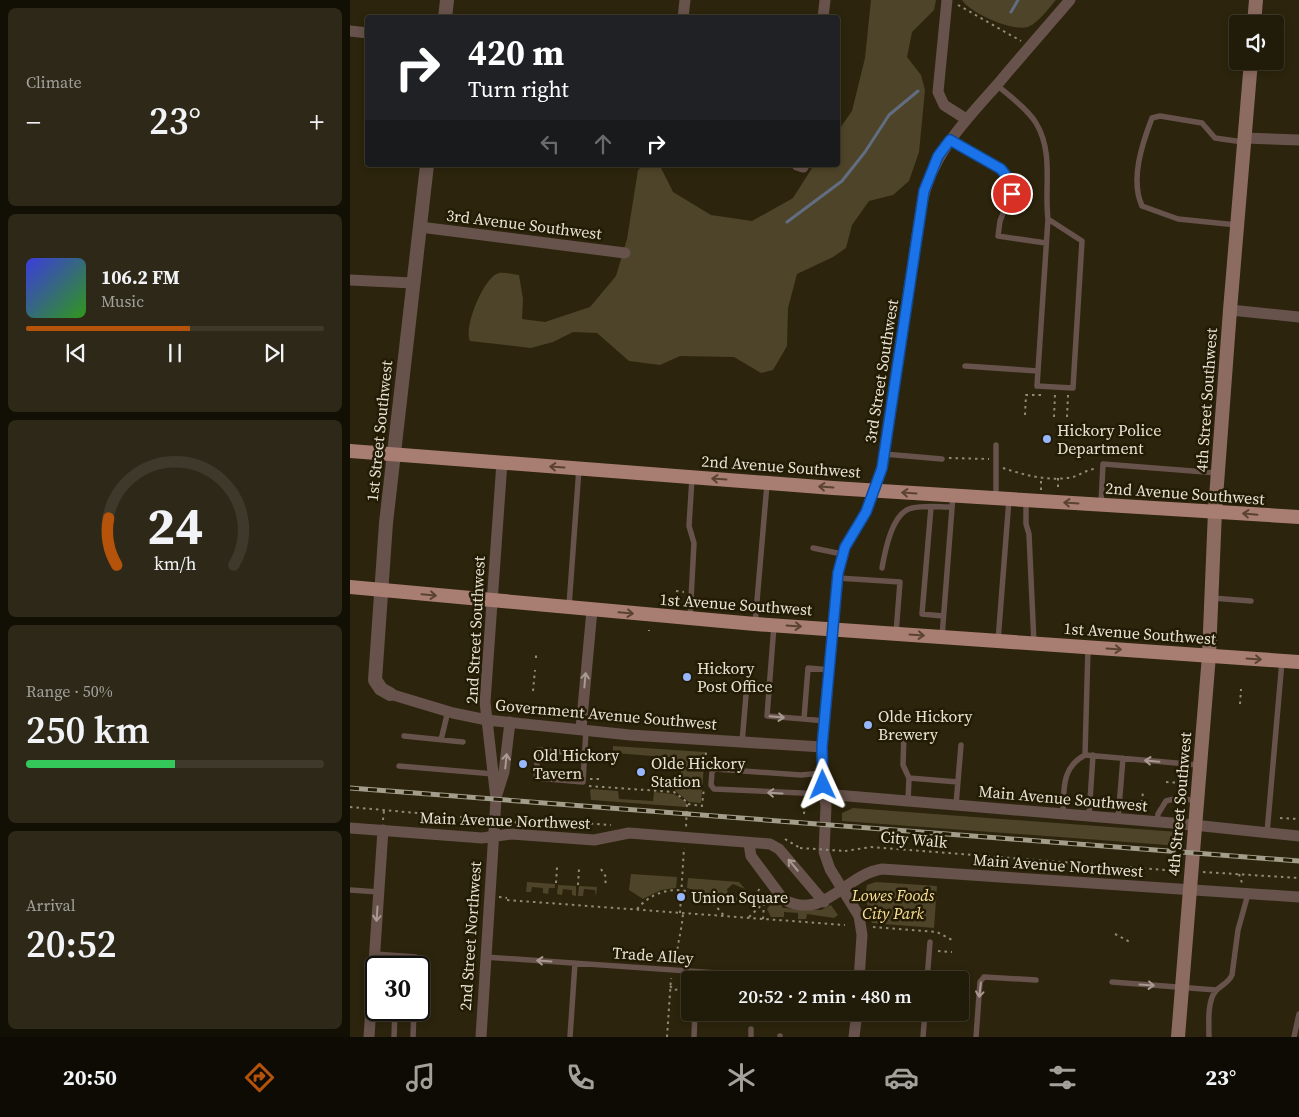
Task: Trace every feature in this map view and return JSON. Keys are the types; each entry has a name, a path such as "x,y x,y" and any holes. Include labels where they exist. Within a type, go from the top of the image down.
{"main road":[{"path":"1255,15 1256,0"},
{"name":"4th Street Southwest","path":"1178,1037 1209,656 1215,511 1250,70"},
{"name":"2nd Avenue Southwest","path":"350,451 692,478 875,490 952,501 1026,500 1299,517"},
{"name":"1st Avenue Southwest","path":"350,587 755,624 1299,662"}],"street":[{"path":"445,15 447,0"},
{"path":"683,15 685,0"},
{"path":"823,15 824,0"},
{"name":"3rd Street Southwest","path":"859,971 861,927 856,907 830,869 824,852 826,806 822,747 838,578 842,554 866,512 875,490 884,454 924,191 938,156 966,119 1070,0"},
{"path":"951,2 938,92 944,105 966,119"},
{"path":"350,31 365,33"},
{"path":"1244,140 1299,140"},
{"name":"1st Street Southwest","path":"390,694 381,689 375,680 380,590 393,454 427,167"},
{"name":"3rd Avenue Southwest","path":"420,227 625,252"},
{"path":"350,280 413,283"},
{"path":"1230,310 1299,317"},
{"name":"2nd Street Southwest","path":"493,836 496,799 485,702 502,462"},
{"path":"584,729 592,610"},
{"name":"Government Avenue Southwest","path":"390,694 487,720 822,747"},
{"name":"2nd Street Southwest","path":"496,799 504,772 510,722"},
{"name":"Main Avenue Southwest","path":"824,794 1299,836"},
{"path":"370,1037 383,826"},
{"name":"Main Avenue Northwest","path":"350,828 383,826 477,838 511,834 594,840 629,834 770,844 779,849 824,902 843,887 870,871 882,869 1299,897"},
{"name":"2nd Street Northwest","path":"480,1037 493,836"},
{"path":"749,844 750,856 783,899 790,902 813,905 824,902"},
{"path":"854,1037 856,1021"}],"lane":[{"path":"997,85 1036,122 1045,146 1048,177 1048,219 1037,386 1073,388 1082,241 1048,219"},
{"path":"1237,225 1178,219 1142,206 1137,196 1138,176 1142,149 1152,118 1160,116 1202,123 1214,138 1244,140"},
{"path":"950,140 1001,169 1014,186 1000,221 998,236 1046,242"},
{"path":"965,366 1038,371"},
{"path":"996,445 996,463 1002,499 998,641"},
{"path":"884,454 942,459"},
{"path":"1101,505 1103,464 1218,473"},
{"path":"569,608 579,468"},
{"path":"690,618 694,543 689,526 692,478"},
{"path":"755,624 768,483"},
{"path":"1026,500 1026,524 1029,534 1035,624 1034,644"},
{"path":"882,568 890,536 902,513 911,508 931,507 952,501 942,637"},
{"path":"931,507 922,614 943,616"},
{"path":"813,548 842,554"},
{"path":"838,578 900,582 896,634"},
{"path":"1212,598 1252,601"},
{"path":"774,625 767,716 825,721"},
{"path":"1085,755 1088,648"},
{"path":"1267,833 1282,661"},
{"path":"804,719 808,668 830,670"},
{"path":"742,742 746,695"},
{"path":"440,740 448,711"},
{"path":"584,729 585,755 583,780 536,778 538,750 585,755 612,759"},
{"path":"904,733 902,764 910,778 908,801"},
{"path":"404,736 463,742"},
{"path":"956,805 960,745"},
{"path":"1063,814 1065,782 1069,766 1075,760 1085,755 1200,764"},
{"path":"1089,816 1093,756"},
{"path":"1118,819 1123,758"},
{"path":"399,766 494,774"},
{"path":"823,773 801,774 715,769 712,772 711,786 714,789 824,794"},
{"path":"910,778 958,782"},
{"path":"1157,822 1158,814 1166,801 1174,799 1196,800"},
{"path":"350,890 379,892"},
{"path":"1209,1037 1212,996 1216,990 1229,982 1232,975 1238,930 1248,894"},
{"path":"928,971 930,942"},
{"path":"375,954 402,956"},
{"name":"Trade Alley","path":"485,957 684,971"},
{"path":"570,1037 576,963"},
{"path":"976,1037 980,982 984,977 1036,980"},
{"path":"1112,982 1216,990"},
{"path":"1294,1037 1299,1014"},
{"path":"394,1037 395,1021"},
{"path":"413,1037 414,1021"},
{"path":"694,1037 695,1021"},
{"path":"923,1037 924,1021"},
{"path":"751,1029 751,1037"}],"path":[{"path":"951,2 1026,43"},
{"path":"1054,416 1055,388"},
{"path":"1067,417 1068,388"},
{"path":"1025,415 1026,395 1045,395"},
{"path":"1055,396 1068,396"},
{"path":"942,459 957,457 996,463 1020,474 1041,477 1072,477 1092,469 1103,470"},
{"path":"1041,477 1041,494"},
{"path":"1058,478 1058,496"},
{"path":"533,691 535,670"},
{"path":"1240,704 1241,689"},
{"path":"531,714 532,703"},
{"path":"583,780 603,780"},
{"path":"583,780 588,786 674,792 688,804 702,806 703,799"},
{"path":"1166,782 1183,783"},
{"path":"1141,809 1143,792"},
{"path":"804,814 806,800"},
{"path":"686,830 688,804"},
{"path":"350,807 472,818 478,825"},
{"path":"383,826 384,810"},
{"path":"1280,818 1299,818"},
{"path":"680,913 685,843"},
{"name":"City Walk","path":"800,848 854,851 871,847 1177,871"},
{"path":"556,883 558,867"},
{"path":"578,885 579,869"},
{"path":"600,869 606,877 605,887"},
{"path":"1202,872 1299,878"},
{"path":"637,910 643,902 659,893 681,890 704,896 718,907 724,916"},
{"path":"507,900 845,925"},
{"path":"749,918 765,902 763,919"},
{"path":"676,964 683,913"},
{"path":"870,927 940,932 952,940"},
{"path":"1115,934 1130,942"},
{"path":"936,951 952,952"},
{"path":"667,1037 671,975"},
{"path":"670,986 674,990 681,990"}],"green space":[{"path":"871,0 936,0 934,10 912,32 907,57 921,75 925,90 919,152 909,181 893,195 869,201 852,225 846,248 833,257 797,274 788,308 787,346 773,370 761,373 734,357 680,356 660,365 629,361 597,333 573,332 553,342 531,348 470,341 469,325 476,303 487,283 493,276 499,273 519,275 523,299 522,319 545,322 590,307 616,276 627,239 638,170 641,167 661,168 673,192 711,215 752,221 793,198 813,167 840,167 840,128 852,111 865,58"},
{"path":"962,0 1056,0 1036,22 1028,27 1021,28 1012,27 982,16"},
{"path":"613,746 705,752 701,803 689,802 675,791 676,777 680,777 681,771 676,770 677,758 615,753 613,752"},
{"path":"590,790 618,791 619,799 653,801 654,792 674,794 686,802 686,807 591,800"},
{"path":"853,808 1178,832 1180,846 842,821 842,813"},
{"path":"631,874 677,877 676,888 661,890 643,899 629,890"},
{"path":"688,878 739,882 745,889 733,884 727,889 728,894 749,903 737,903 729,900 718,904 701,892 687,888"},
{"path":"527,882 555,884 555,888 549,888 548,894 543,893 543,888 532,887 531,892 526,892"},
{"name":"Lowes Foods City Park","path":"876,882 937,886 934,928 872,923 865,896 867,885"},
{"path":"558,885 576,886 576,896 572,895 572,890 563,889 562,895 557,894"},
{"path":"579,886 597,887 596,897 595,890 584,889 583,896 578,896"},
{"path":"771,904 781,905 783,908 821,910 831,905 838,915 834,918 807,914 806,919 798,919 798,913 784,912 784,917 771,917 767,909"}],"waterway":[{"path":"1011,12 1018,0"},
{"path":"787,222 842,181 865,152 889,115 918,91"}],"railway":[{"path":"350,788 1299,861"}],"place":[{"name":"Hickory Police Department","path":"1047,439"},
{"name":"Hickory Post Office","path":"687,677"},
{"name":"Olde Hickory Brewery","path":"868,725"},
{"name":"Old Hickory Tavern","path":"523,764"},
{"name":"Olde Hickory Station","path":"641,772"},
{"name":"Union Square","path":"681,897"}],"route":[{"path":"823,785 822,747 829,690 838,573 845,547 866,512 882,468 924,191 938,156 950,140 1001,169 1014,186 1012,194"}]}
